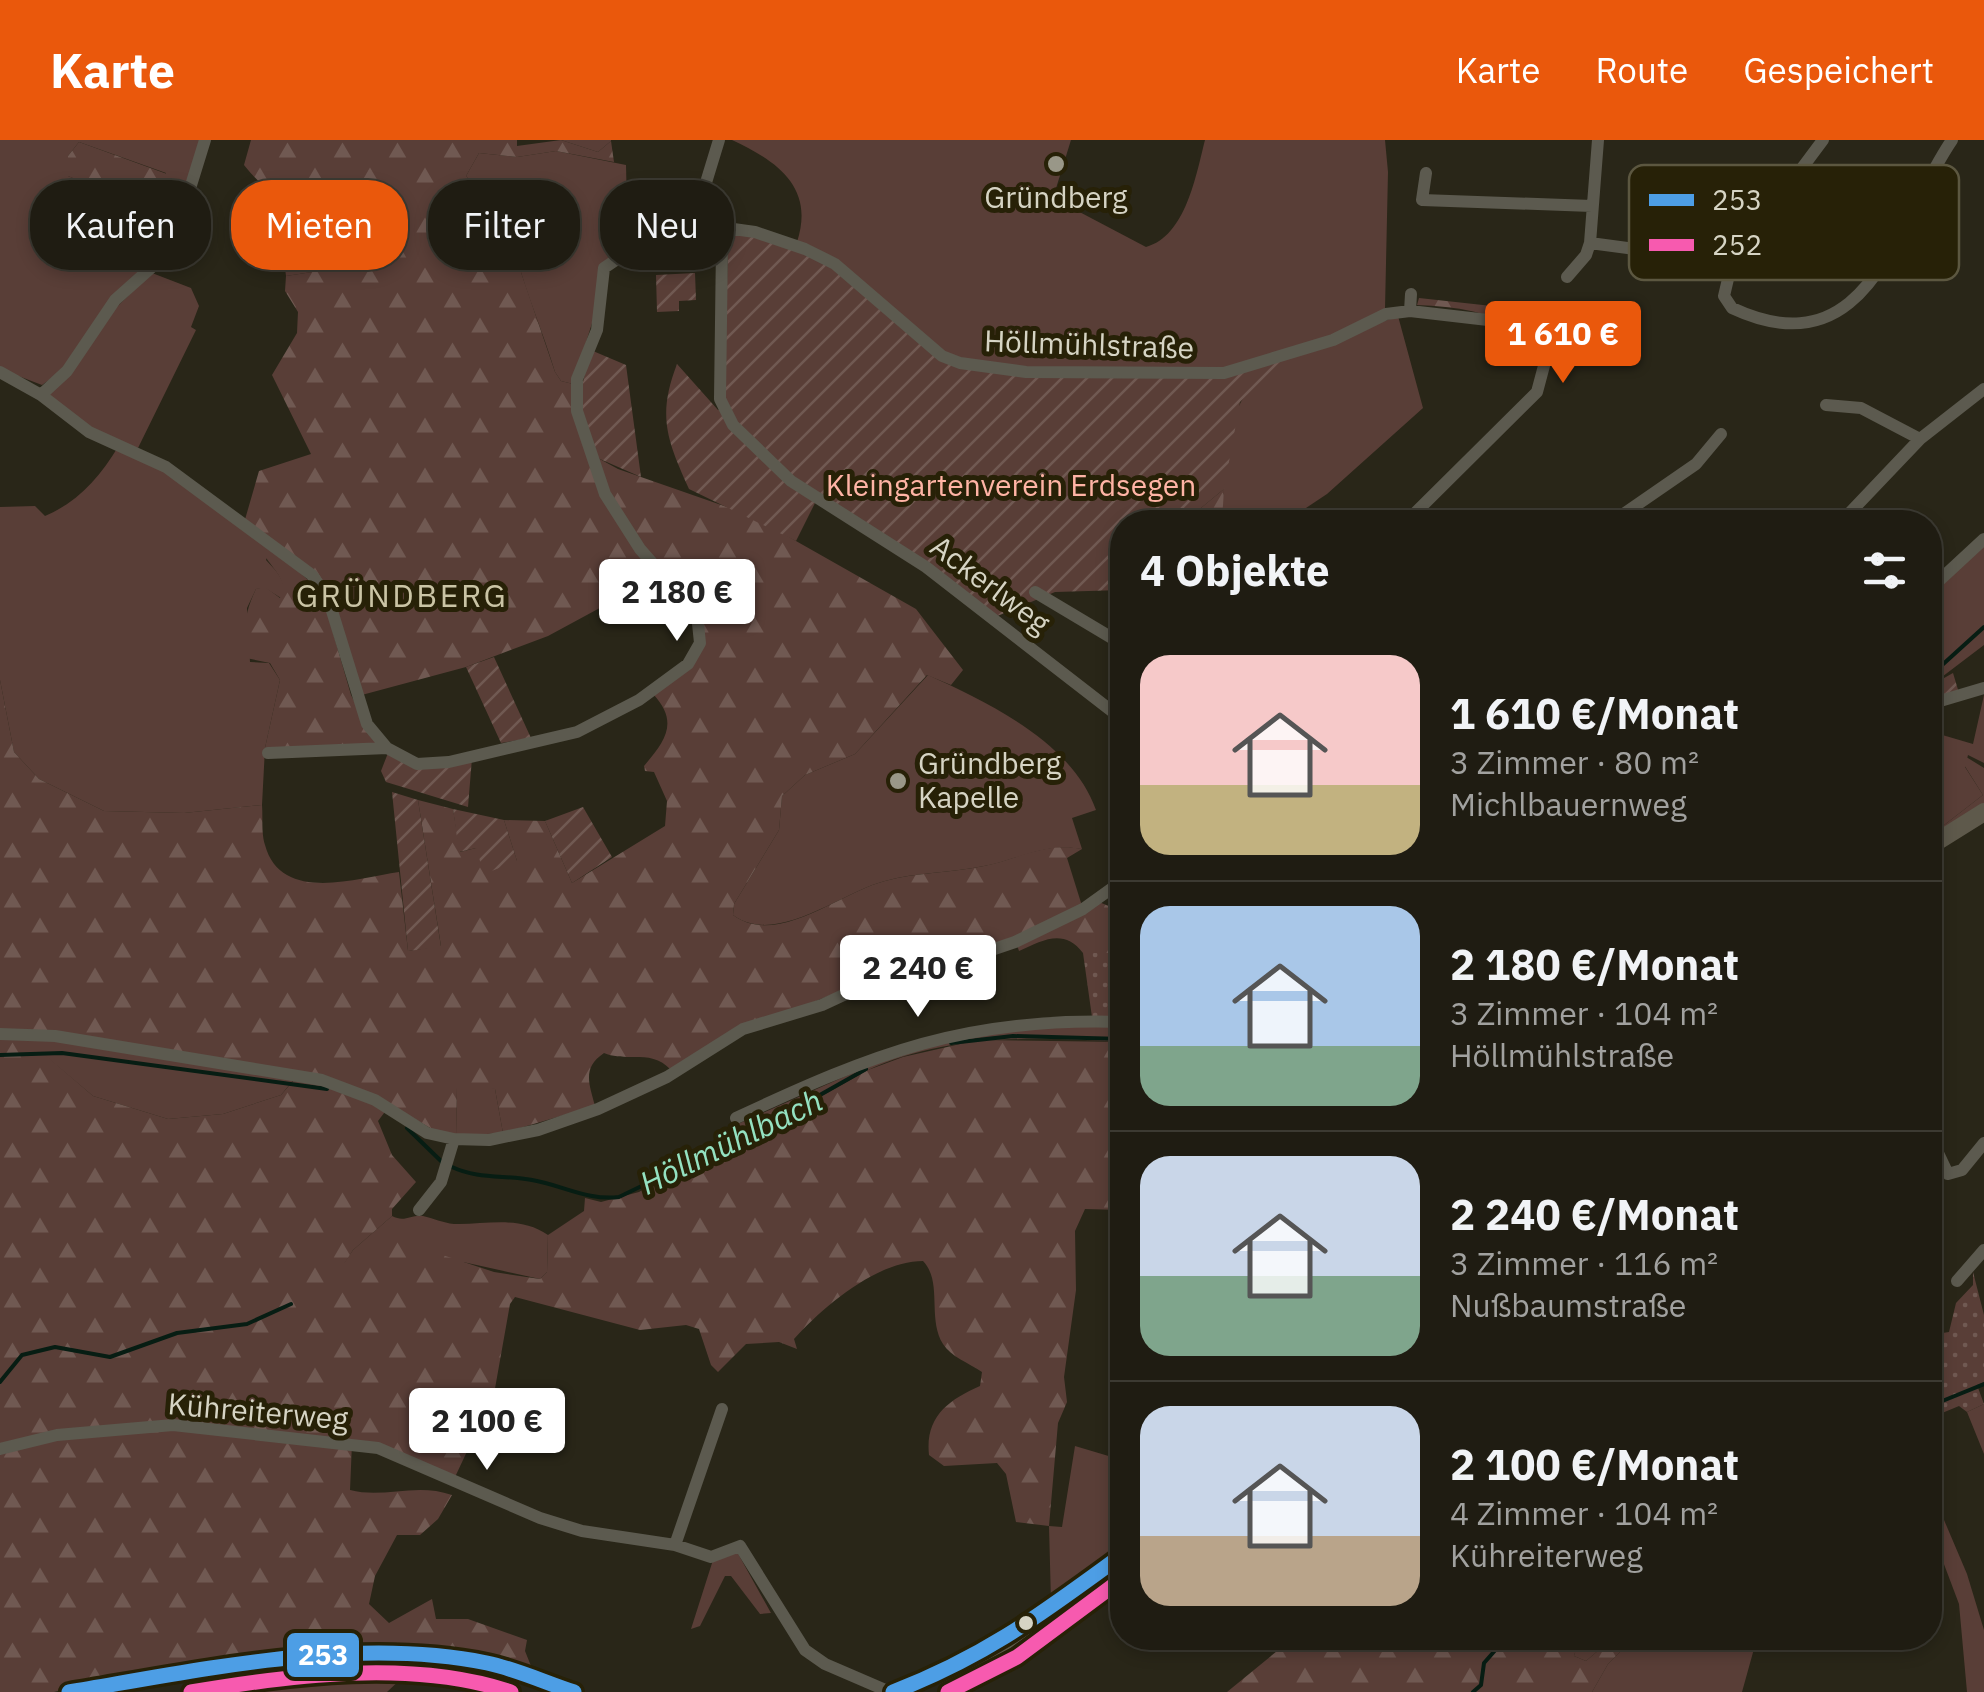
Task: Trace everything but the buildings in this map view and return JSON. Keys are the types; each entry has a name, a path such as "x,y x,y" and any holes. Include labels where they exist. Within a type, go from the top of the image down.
{"street":[{"path":"41,394 68,370 115,300 171,250 205,140"},
{"path":"705,180 719,140"},
{"path":"1566,277 1586,255 1590,243 1598,140"},
{"path":"1804,165 1823,140"},
{"path":"1939,165 1952,140"},
{"path":"1426,173 1422,200 1592,206"},
{"name":"Höllmühlstraße","path":"734,228 785,241 836,264 932,350 960,364 984,367 1082,374 1210,374 1333,340 1380,316 1410,311"},
{"path":"1590,243 1629,248"},
{"name":"Höllmühlstraße","path":"268,753 387,748 414,763 433,764 577,732 650,694 695,655 700,634 697,614 640,550 605,494 585,444 576,395 598,325 604,270"},
{"name":"Ackerlweg","path":"722,270 720,399 728,420 791,481 926,567 1110,710"},
{"path":"1728,280 1724,296 1732,308 1804,324 1831,318 1868,280"},
{"path":"1411,294 1410,311 1472,316 1521,334 1540,350 1545,368 1537,392 1418,510"},
{"path":"0,372 41,394 89,432 145,454 180,476 312,575 328,598 364,717 387,748"},
{"path":"1852,510 1920,439 1984,390"},
{"path":"1826,404 1861,408 1920,439"},
{"path":"1629,510 1696,464 1721,434"},
{"path":"1942,578 1984,539"},
{"path":"1035,592 1110,637"},
{"path":"1942,700 1984,688"},
{"path":"1942,838 1984,812"},
{"path":"0,1034 55,1036 322,1080 375,1100 427,1133 489,1140 567,1121 646,1088 743,1028 811,1009 906,966 962,960 1016,942 1083,909 1110,890"},
{"path":"736,1118 859,1062 918,1042 1054,1021 1110,1022"},
{"path":"420,1210 436,1191 454,1139"},
{"path":"1942,1161 1948,1174 1962,1170 1984,1144"},
{"path":"1958,1280 1984,1250"},
{"path":"675,1545 722,1409"},
{"name":"Kühreiterweg","path":"0,1449 57,1434 173,1425 378,1448 551,1522 595,1534 675,1545 711,1557 740,1546 805,1650 825,1664 892,1692"},
{"path":"892,1692 960,1666 1004,1641 1110,1565"},
{"path":"69,1692 206,1668 346,1654 467,1660 509,1668 574,1692"},
{"path":"221,1692 248,1673 250,1666"}],"green space":[{"path":"0,140 201,140 189,180 164,180 166,173 79,142 68,156 68,176 78,180 30,180 30,270 147,270 67,367 42,385 0,369"},
{"path":"251,140 517,140 517,146 561,140 598,152 611,141 614,162 556,151 517,157 479,153 466,176 470,180 428,180 428,270 520,270 555,372 561,381 573,384 585,451 618,469 750,515 916,609 963,670 951,685 927,675 855,754 805,775 782,796 779,830 734,904 733,915 750,923 789,922 885,881 984,866 1044,849 1082,849 1067,858 1082,906 988,949 883,974 781,1015 671,1070 655,1059 604,1053 590,1070 595,1106 503,1133 495,1089 457,1087 456,1136 439,1133 390,1105 378,1121 392,1155 416,1182 392,1209 392,1216 353,1250 344,1264 397,1240 494,1272 540,1279 547,1272 548,1235 584,1211 585,1198 601,1202 639,1192 685,1165 759,1132 868,1070 903,1057 978,1040 1110,1042 1110,1210 1085,1209 1075,1231 1076,1290 1064,1377 1067,1402 1058,1423 1049,1526 1016,1522 1006,1474 997,1463 944,1466 929,1455 935,1420 958,1397 980,1386 982,1372 943,1344 936,1323 932,1279 923,1261 888,1269 852,1288 794,1339 797,1349 779,1342 746,1344 718,1372 711,1365 699,1329 686,1325 640,1330 515,1297 510,1304 494,1394 455,1477 352,1443 350,1490 426,1490 452,1495 438,1519 420,1535 397,1535 375,1576 369,1604 389,1623 432,1599 436,1619 468,1619 527,1640 525,1651 533,1671 449,1655 82,1684 54,1692 0,1692 0,680 14,752 39,779 104,811 184,813 262,805 265,845 274,863 287,875 322,883 399,872 408,951 441,946 418,800 453,809 460,852 476,848 517,861 504,820 545,821 572,883 665,826 667,801 654,772 645,771 644,766 666,731 666,713 653,694 682,675 703,625 643,605 609,603 548,636 466,667 358,696 330,598 244,523 259,471 311,454 272,375 297,333 298,312 285,291 286,276 325,270 408,270 408,180 258,180 244,165","holes":["43,1030 300,1073 281,1095 223,1114 168,1119 93,1096 43,1053"]},
{"path":"561,140 611,140 611,141 598,152"},
{"path":"732,140 1071,140 1053,198 1146,247 1160,241 1180,218 1205,140 1385,140 1385,309 1337,335 1233,368 1025,368 952,358 797,242 801,206 788,178 764,157"},
{"path":"79,142 167,174 165,180 78,180 68,176 68,156"},
{"path":"556,151 626,165 626,180 600,180 600,270 609,270 573,384 561,381 555,372 520,270 580,270 580,180 470,180 466,176 479,153 517,157"},
{"name":"Kleingartenverein Erdsegen","path":"735,230 819,257 950,363 1210,377 1315,348 1264,380 1240,402 1224,489 1199,510 1110,510 1110,590 1055,592 995,617 819,495 796,541 689,489 667,428 667,399 677,364 718,410 724,407 727,270 734,270"},
{"path":"285,270 325,270 286,276"},
{"path":"152,273 191,288 199,306 191,327 196,330 138,448 105,437 50,397 50,392 102,321"},
{"path":"695,273 696,300 679,301 679,311 657,312 656,275"},
{"path":"1419,298 1510,308 1587,343 1574,361 1501,319 1417,305"},
{"path":"1398,316 1423,408 1327,494 1303,510 1222,510 1231,433 1239,406 1249,391 1286,364"},
{"path":"593,351 626,365 641,477 593,456 581,404"},
{"path":"118,447 143,456 271,548 266,560 282,582 281,598 265,588 256,589 247,608 250,662 269,663 280,680 265,748 262,805 184,813 104,811 39,779 14,752 0,680 0,507 35,506 45,516 57,510 87,488"},
{"path":"1224,489 1223,510 1199,510"},
{"path":"1984,545 1984,645 1942,677 1942,583"},
{"path":"271,548 321,591 351,695 377,746 265,748 280,680 270,663 246,658 245,631 256,589 265,587 280,598 281,579 263,552"},
{"path":"494,657 531,738 501,743 466,667"},
{"path":"1953,673 1959,693 1942,698 1942,679"},
{"path":"928,675 1002,712 1068,764 1096,810 1072,818 1082,849 1056,848 984,866 885,881 809,914 769,925 750,923 733,915 734,904 779,830 782,796 805,775 855,754"},
{"path":"1984,695 1984,763 1968,755 1965,767 1983,795 1942,827 1942,735 1973,744"},
{"path":"388,753 399,759 472,758 468,807 386,782 381,771"},
{"path":"1963,755 1984,768 1984,808 1942,834 1942,827 1983,795 1961,760"},
{"path":"392,792 418,800 441,947 408,951"},
{"path":"583,807 612,857 572,883 545,821"},
{"path":"453,809 504,820 517,861 484,874 476,848 459,852"},
{"path":"1099,902 1110,907 1110,953 1083,953 1061,938 1019,951 1017,945"},
{"path":"1083,953 1110,953 1110,1018 1092,1017"},
{"path":"1110,1026 1110,1041 992,1040 928,1050 866,1071 738,1141 731,1127 909,1048 1032,1027"},
{"path":"43,1029 300,1072 281,1095 223,1114 168,1119 93,1096 42,1053"},
{"path":"477,1084 495,1089 503,1133 456,1136 457,1086"},
{"path":"392,1216 423,1216 454,1224 526,1225 548,1235 547,1272 540,1279 463,1262 342,1266 353,1250"},
{"path":"1973,1272 1984,1315 1984,1382 1977,1385 1984,1404 1967,1412 1959,1406 1942,1413 1942,1333 1949,1332 1956,1303 1973,1285"},
{"path":"1984,1404 1984,1454 1967,1412"},
{"path":"1075,1446 1110,1456 1110,1558 1051,1602 1049,1526 1062,1527"},
{"path":"1942,1515 1967,1574 1984,1630 1984,1692 1967,1692 1959,1604 1942,1559"},
{"path":"736,1550 771,1613 760,1614 731,1576 725,1576 700,1626 691,1629 713,1560"},
{"path":"1278,1650 1576,1650 1574,1656 1586,1661 1599,1650 1622,1650 1608,1664 1592,1692 1227,1692"},
{"path":"1576,1650 1599,1650 1586,1661 1574,1656"},
{"path":"1622,1650 1754,1650 1742,1692 1592,1692 1608,1664"},
{"path":"419,1662 387,1692 229,1692 298,1668"}],"waterway":[{"name":"Höllmühlbach","path":"1942,665 1984,627"},
{"name":"Höllmühlbach","path":"951,1043 1013,1036 1110,1039"},
{"name":"Höllmühlbach","path":"0,1055 62,1053 327,1089"},
{"name":"Höllmühlbach","path":"452,1167 481,1175 532,1180 597,1197 619,1197 761,1128 866,1069"},
{"name":"Höllmühlbach","path":"407,1128 443,1163"},
{"path":"0,1382 22,1355 55,1347 110,1357 177,1333 247,1324 291,1304"},
{"path":"1942,1401 1984,1384"},
{"path":"1473,1692 1481,1685 1484,1663 1495,1650"}],"transit line":[{"name":"253","path":"893,1692 986,1648 1110,1564"},
{"name":"252","path":"948,1692 1017,1657 1110,1588"},
{"name":"253","path":"69,1692 278,1659 384,1653 487,1663 574,1692"},
{"name":"252","path":"191,1692 352,1673 434,1676 511,1692"}],"place":[{"name":"Gründberg","path":"1056,164"},
{"name":"Gründberg Kapelle","path":"898,781"}],"district":[{"name":"GRÜNDBERG","path":"402,596"}]}
